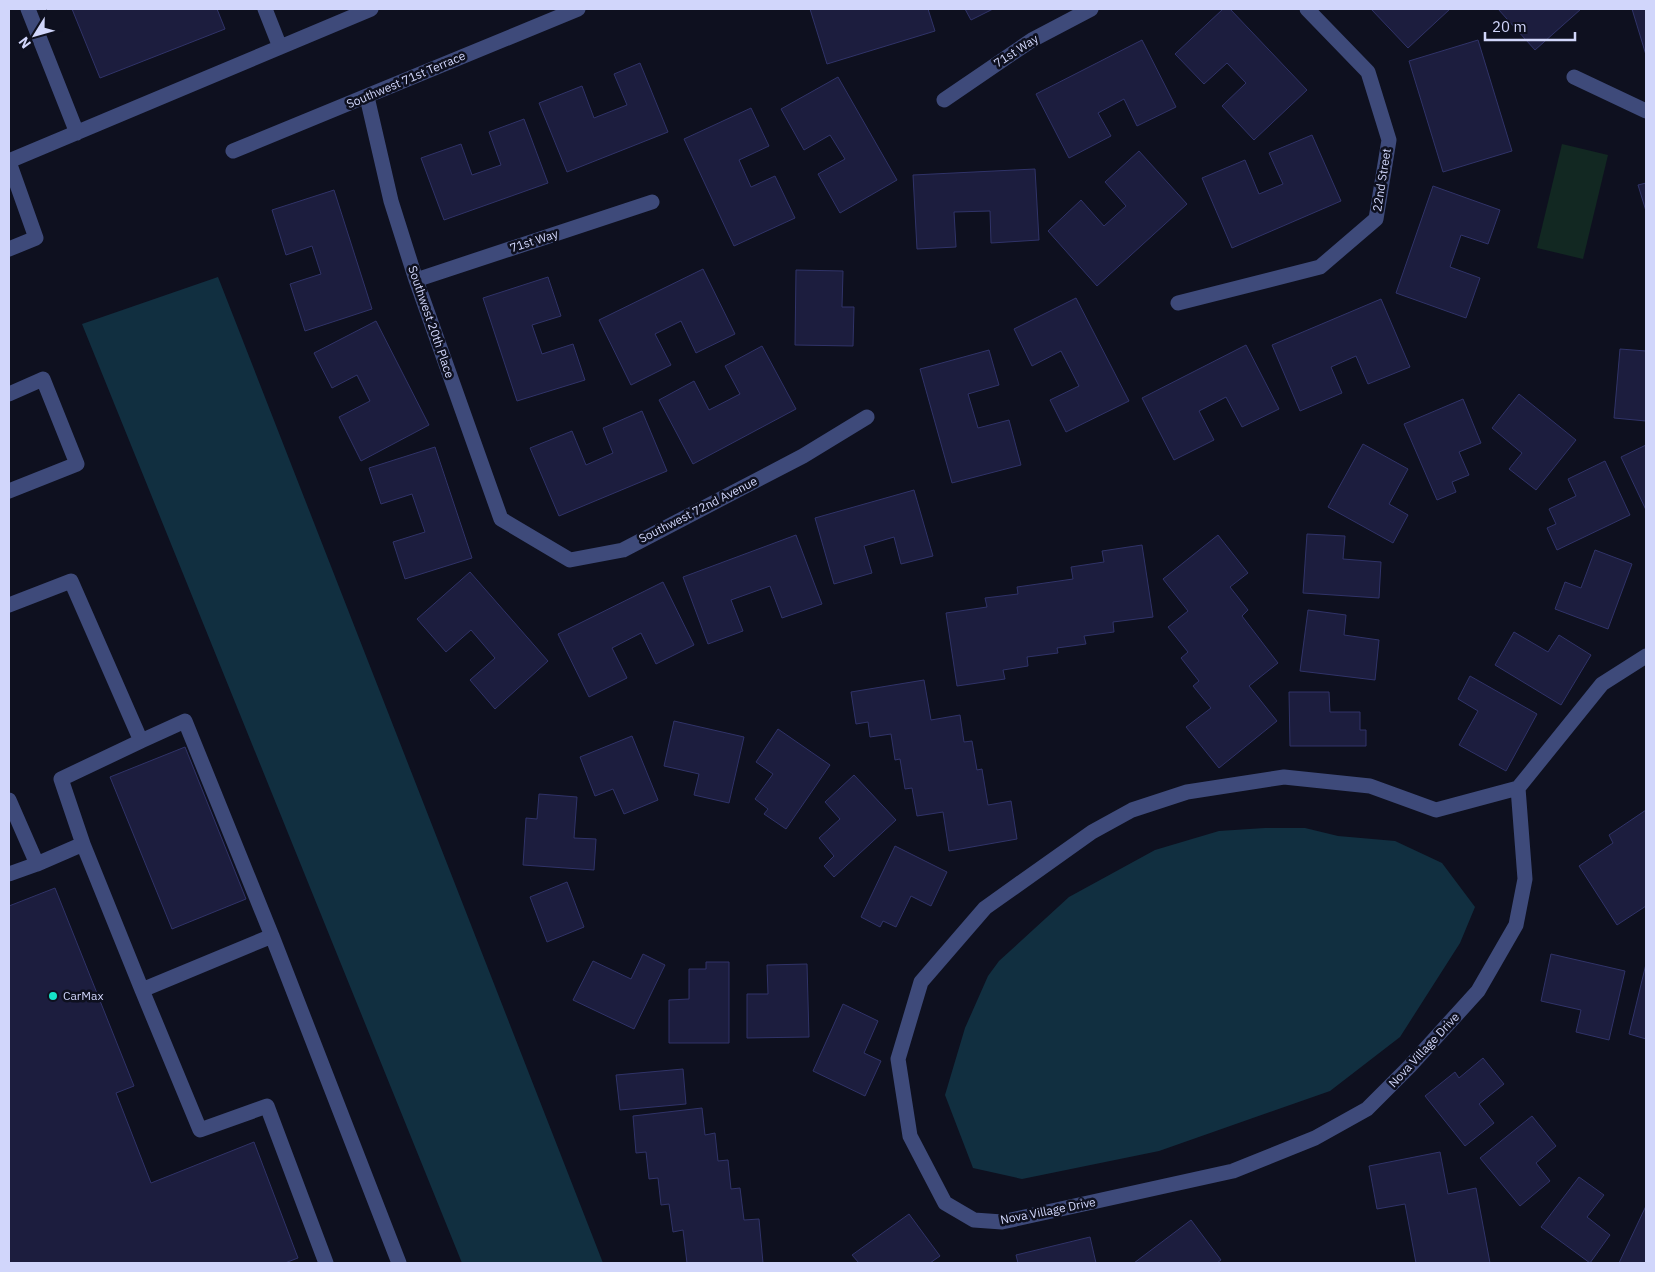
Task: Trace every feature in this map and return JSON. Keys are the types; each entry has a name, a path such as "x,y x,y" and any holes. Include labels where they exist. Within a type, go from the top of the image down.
{"street":[{"path":"28,9 77,132"},
{"path":"265,9 280,47"},
{"path":"9,249 36,238 9,162 371,9"},
{"name":"Southwest 71st Terrace","path":"234,151 578,9"},
{"name":"71st Way","path":"944,100 1032,40 1091,9"},
{"name":"22nd Street","path":"1178,303 1320,267 1376,218 1389,140 1368,72 1307,9"},
{"path":"1574,77 1646,111"},
{"name":"Southwest 20th Place","path":"367,97 391,201 416,280 501,518 522,533"},
{"name":"71st Way","path":"416,280 652,202"},
{"path":"9,394 43,379 77,464 9,491"},
{"name":"Southwest 72nd Avenue","path":"522,533 570,560 623,550 803,456 868,417"},
{"path":"9,606 71,581 141,741"},
{"path":"1518,788 1602,684 1646,656"},
{"path":"326,1263 267,1106 200,1130 83,844 61,779 185,721 272,936 399,1263"},
{"name":"Nova Village Drive","path":"1284,776 1370,786 1436,810 1518,788 1526,879 1516,925 1478,991 1410,1066 1367,1109 1315,1138 1233,1171 1002,1222 974,1220 945,1203 910,1136 898,1059 921,982 985,908 1092,832 1132,810 1188,792 1284,776"},
{"path":"9,800 36,864"},
{"path":"9,874 83,844"},
{"path":"142,990 272,936"}],"green space":[{"path":"1562,144 1608,155 1583,259 1537,248"}],"water":[{"path":"218,277 603,1263 462,1263 82,324"},
{"path":"1305,828 1338,836 1395,841 1442,863 1475,907 1460,943 1400,1037 1330,1091 1159,1151 1022,1179 973,1168 945,1095 965,1028 988,976 999,961 1069,897 1155,850 1219,831"}],"building":[{"path":"72,9 217,9 225,29 100,78"},
{"path":"810,9 928,9 935,31 827,64"},
{"path":"965,9 993,9 971,20"},
{"path":"1223,9 1230,9 1307,90 1254,140 1222,106 1246,83 1227,63 1204,84 1175,54"},
{"path":"1371,9 1450,9 1408,48"},
{"path":"1498,9 1581,9 1535,50"},
{"path":"1632,9 1646,9 1646,55"},
{"path":"1142,40 1176,107 1137,126 1124,99 1098,113 1111,136 1069,158 1036,94"},
{"path":"1478,40 1512,151 1443,172 1409,61"},
{"path":"640,63 668,132 567,172 539,103 582,86 594,118 627,105 614,74"},
{"path":"838,77 897,180 840,213 818,174 845,159 830,135 804,150 781,109"},
{"path":"751,108 769,146 739,160 751,187 775,176 795,218 734,246 684,139"},
{"path":"524,119 548,183 444,220 421,158 461,144 472,175 501,165 489,132"},
{"path":"1312,135 1341,201 1232,248 1202,178 1245,160 1259,194 1283,184 1269,153"},
{"path":"1139,151 1187,204 1097,286 1048,231 1081,200 1104,226 1126,206 1105,182"},
{"path":"1035,169 1039,240 991,243 990,211 954,212 956,247 917,249 913,175"},
{"path":"1646,183 1646,211 1638,185"},
{"path":"1433,186 1500,210 1488,244 1461,235 1450,267 1480,278 1466,318 1396,293"},
{"path":"334,190 372,309 305,331 290,284 321,274 312,246 286,255 272,210"},
{"path":"703,269 735,334 696,353 681,321 655,334 671,365 631,385 599,320"},
{"path":"796,270 843,271 842,307 854,307 853,346 795,345"},
{"path":"548,277 561,316 532,325 542,354 573,344 585,380 517,401 483,298"},
{"path":"1076,298 1129,401 1066,432 1050,400 1079,386 1061,351 1032,366 1014,329"},
{"path":"1381,299 1410,367 1368,384 1356,356 1331,367 1342,393 1300,411 1272,345"},
{"path":"376,321 429,425 361,461 339,417 370,401 357,375 332,388 314,353"},
{"path":"1246,345 1279,409 1242,427 1226,397 1199,411 1214,440 1174,460 1142,398"},
{"path":"762,346 796,409 693,464 659,400 694,381 709,410 740,394 725,366"},
{"path":"1620,349 1646,351 1646,421 1614,418"},
{"path":"989,350 999,385 968,394 978,428 1009,420 1021,465 952,483 920,369"},
{"path":"1519,394 1576,440 1536,490 1509,469 1522,453 1492,428"},
{"path":"1463,399 1481,443 1459,452 1469,475 1452,482 1456,492 1437,500 1404,424"},
{"path":"642,411 667,471 559,516 530,448 572,431 586,465 613,453 603,428"},
{"path":"1363,444 1408,469 1389,504 1408,515 1393,543 1328,507"},
{"path":"1646,445 1646,510 1621,457"},
{"path":"435,447 472,558 405,579 393,542 425,532 412,494 381,504 369,468"},
{"path":"1605,461 1630,515 1557,550 1547,528 1556,524 1549,509 1576,496 1568,479"},
{"path":"914,490 933,556 901,564 894,537 864,546 872,573 834,584 815,518"},
{"path":"1307,534 1345,536 1343,559 1381,562 1379,598 1303,593"},
{"path":"796,535 822,604 782,618 770,586 731,600 743,631 708,644 683,577"},
{"path":"1218,535 1248,573 1230,587 1248,610 1242,616 1278,663 1249,686 1277,721 1219,768 1186,727 1211,708 1193,686 1199,681 1181,658 1188,652 1168,627 1188,611 1163,579"},
{"path":"1142,545 1153,617 1113,622 1114,632 1084,636 1086,644 1057,648 1058,653 1027,657 1028,666 1003,670 1005,679 957,686 946,613 987,607 985,598 1018,594 1017,587 1073,579 1071,567 1104,562 1102,551"},
{"path":"1595,550 1632,564 1608,629 1555,609 1565,582 1581,588"},
{"path":"470,572 548,661 495,709 470,680 495,658 471,630 446,652 417,619"},
{"path":"663,582 694,645 656,664 641,633 612,648 627,678 589,697 558,634"},
{"path":"1308,610 1346,615 1344,635 1379,640 1375,680 1300,671"},
{"path":"1514,632 1548,652 1559,635 1591,655 1561,705 1495,665"},
{"path":"1470,676 1537,714 1506,771 1459,745 1478,711 1458,699"},
{"path":"924,680 931,720 960,715 964,742 972,741 977,770 982,769 988,805 1011,801 1017,839 949,851 943,812 917,816 912,788 905,789 900,759 895,760 891,734 870,737 868,722 856,724 851,692"},
{"path":"1289,692 1329,692 1330,712 1360,712 1360,730 1366,730 1366,746 1290,746"},
{"path":"674,721 744,737 729,803 694,795 699,774 664,766"},
{"path":"778,729 830,765 786,829 764,814 768,809 755,799 773,774 756,762"},
{"path":"632,736 658,800 624,814 613,789 595,796 580,757"},
{"path":"185,747 246,899 172,929 110,777"},
{"path":"854,775 896,820 834,877 824,866 834,856 819,838 840,819 825,802"},
{"path":"539,794 577,797 574,838 596,839 594,870 523,865 526,818 537,819"},
{"path":"1646,810 1646,906 1617,925 1579,866 1613,843 1609,835"},
{"path":"895,846 947,872 931,906 911,896 896,927 883,921 880,927 861,917"},
{"path":"567,882 584,927 547,942 530,897"},
{"name":"CarMax","path":"55,888 134,1086 116,1093 151,1183 254,1142 298,1258 285,1263 9,1263 9,906"},
{"path":"643,954 665,965 634,1029 573,1000 593,961 631,979"},
{"path":"1551,954 1625,971 1609,1040 1576,1032 1581,1010 1541,1001"},
{"path":"706,962 729,962 729,1043 669,1043 669,1000 689,999 689,969 706,969"},
{"path":"807,964 809,1037 747,1038 747,994 768,994 767,965"},
{"path":"1646,964 1646,1039 1629,1034"},
{"path":"843,1004 878,1021 864,1053 881,1061 865,1096 813,1071"},
{"path":"1483,1058 1504,1084 1479,1104 1494,1123 1465,1146 1425,1096 1455,1072 1459,1078"},
{"path":"683,1069 686,1104 620,1110 616,1075"},
{"path":"702,1108 705,1135 715,1133 718,1161 728,1160 731,1189 740,1188 744,1220 759,1219 763,1263 687,1263 683,1230 673,1232 669,1204 661,1205 658,1178 649,1179 646,1152 636,1153 633,1116"},
{"path":"1532,1116 1556,1146 1536,1163 1550,1181 1520,1206 1480,1158"},
{"path":"1440,1152 1448,1194 1476,1188 1490,1263 1416,1263 1405,1204 1377,1209 1369,1166"},
{"path":"1579,1177 1604,1195 1587,1217 1610,1235 1590,1263 1541,1227"},
{"path":"1646,1206 1646,1263 1619,1263"},
{"path":"909,1214 940,1256 930,1263 859,1263 852,1255"},
{"path":"1191,1220 1221,1260 1217,1263 1134,1263"},
{"path":"1090,1237 1096,1263 1018,1263 1016,1255"}],"place":[{"name":"CarMax","path":"53,996"}]}
